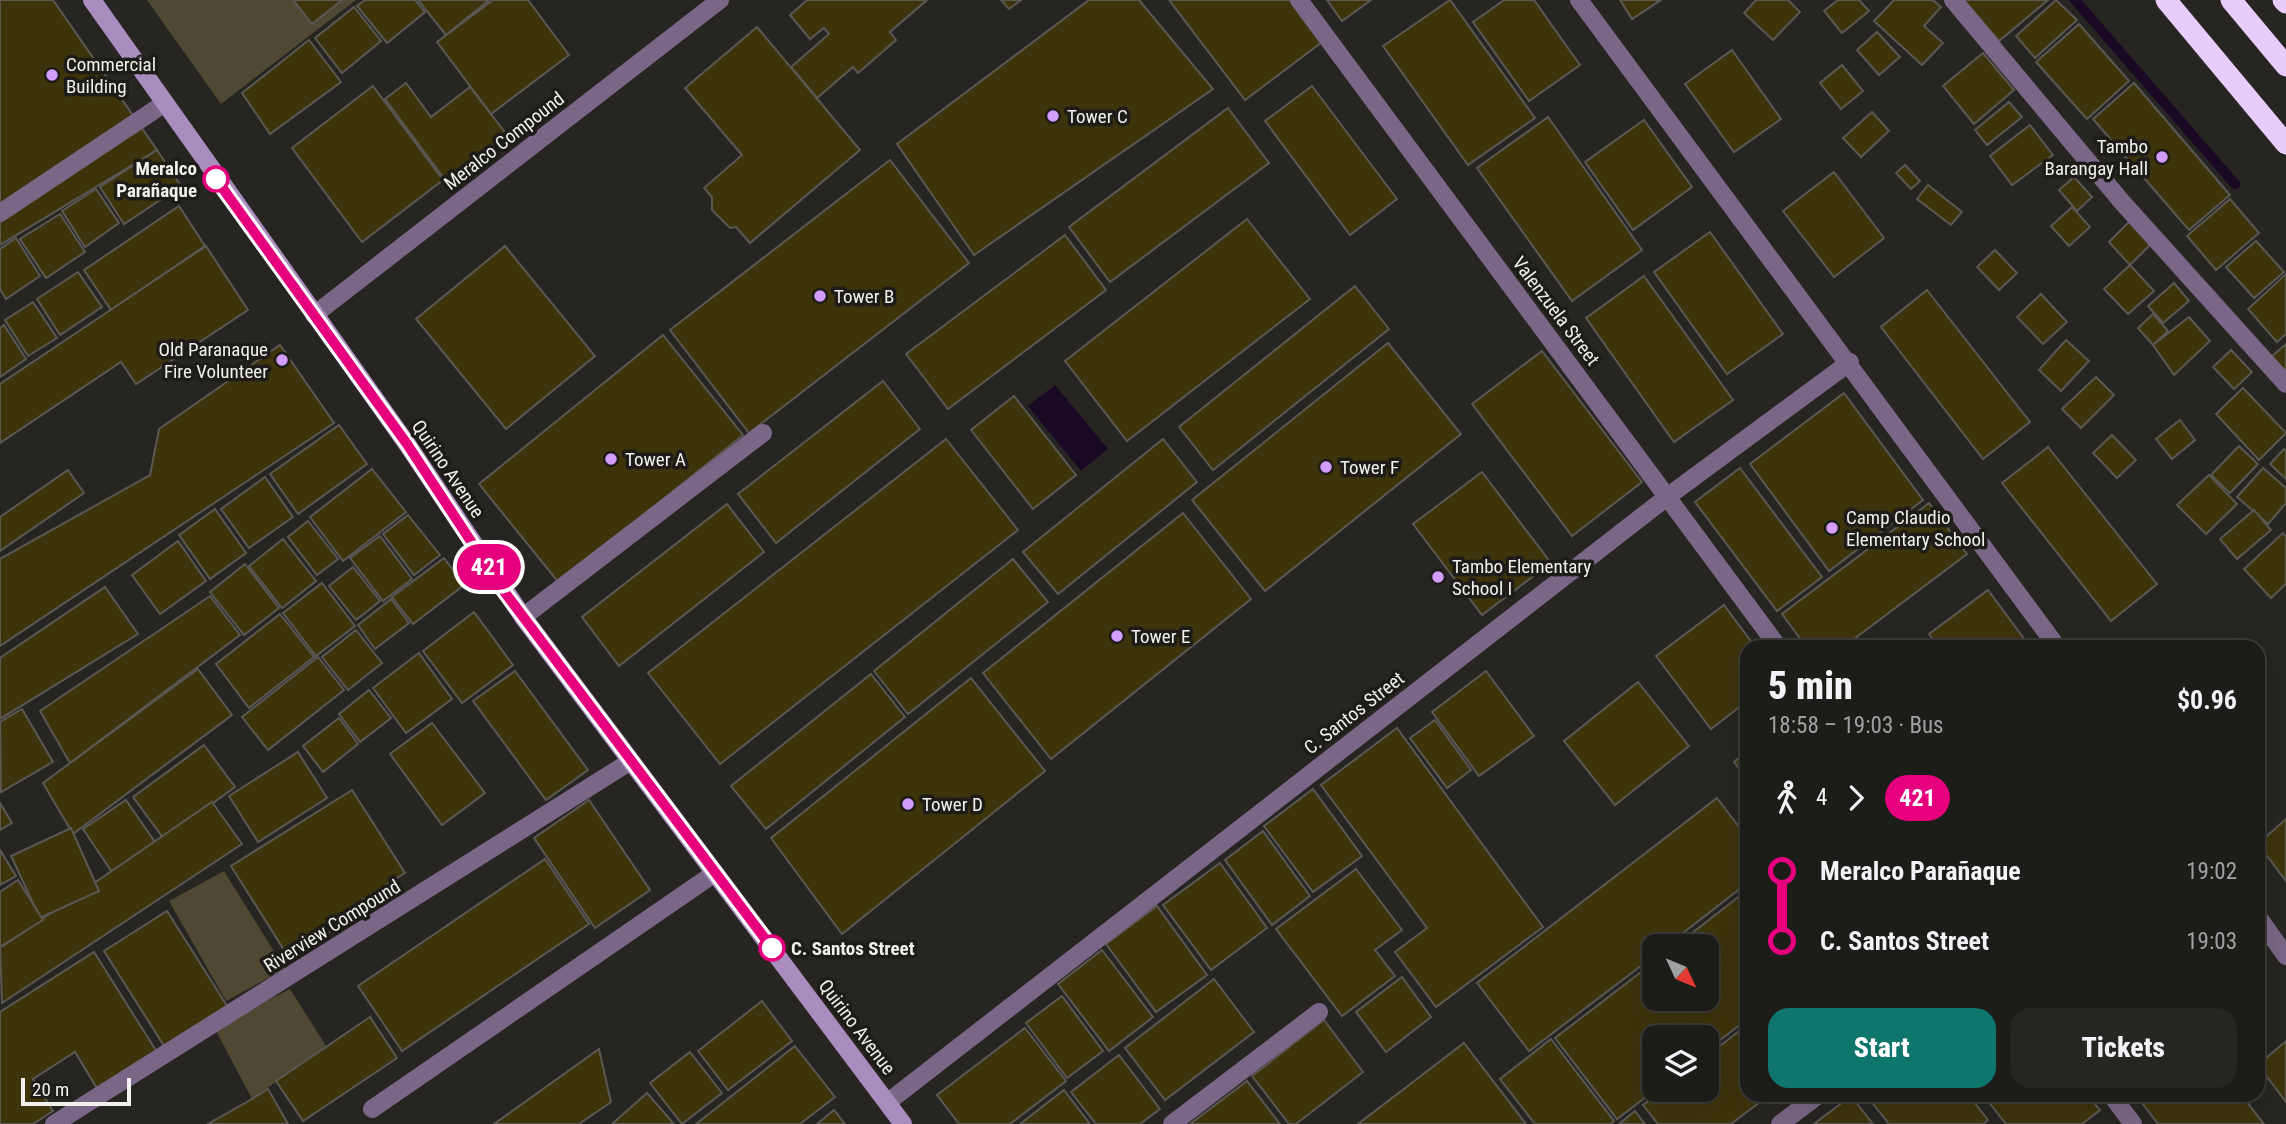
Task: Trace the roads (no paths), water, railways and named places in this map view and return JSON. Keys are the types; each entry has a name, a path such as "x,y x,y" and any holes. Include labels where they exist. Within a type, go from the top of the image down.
{"highway":[{"path":"2166,0 2286,144"},
{"path":"2231,0 2286,66"}],"main road":[{"name":"Quirino Avenue","path":"92,0 407,444 523,617 903,1124"}],"street":[{"name":"Meralco Compound","path":"314,315 720,0"},
{"name":"Valenzuela Street","path":"1299,0 1773,640"},
{"path":"1579,0 1850,362 2053,640"},
{"path":"1953,0 2132,212 2286,384"},
{"path":"0,213 164,103"},
{"name":"C. Santos Street","path":"888,1102 1667,497 1850,362"},
{"path":"523,617 763,433"},
{"name":"Riverview Compound","path":"54,1124 631,761"},
{"path":"372,1109 715,873"},
{"path":"2265,927 2286,956"},
{"path":"1172,1124 1320,1012"},
{"path":"1780,1124 1809,1102"},
{"path":"2116,1102 2133,1124"}],"waterway":[{"path":"2075,0 2235,184"}],"place":[{"name":"Commercial Building","path":"52,75"},
{"name":"Tower C","path":"1053,116"},
{"name":"Tambo Barangay Hall","path":"2162,157"},
{"name":"Meralco Parañaque","path":"216,179"},
{"name":"Tower B","path":"820,296"},
{"name":"Old Paranaque Fire Volunteer","path":"282,360"},
{"name":"Tower A","path":"611,459"},
{"name":"Tower F","path":"1326,467"},
{"name":"Camp Claudio Elementary School","path":"1832,528"},
{"name":"Tambo Elementary School I","path":"1438,577"},
{"name":"Tower E","path":"1117,636"},
{"name":"Tower D","path":"908,804"},
{"name":"C. Santos Street","path":"772,948"}]}
